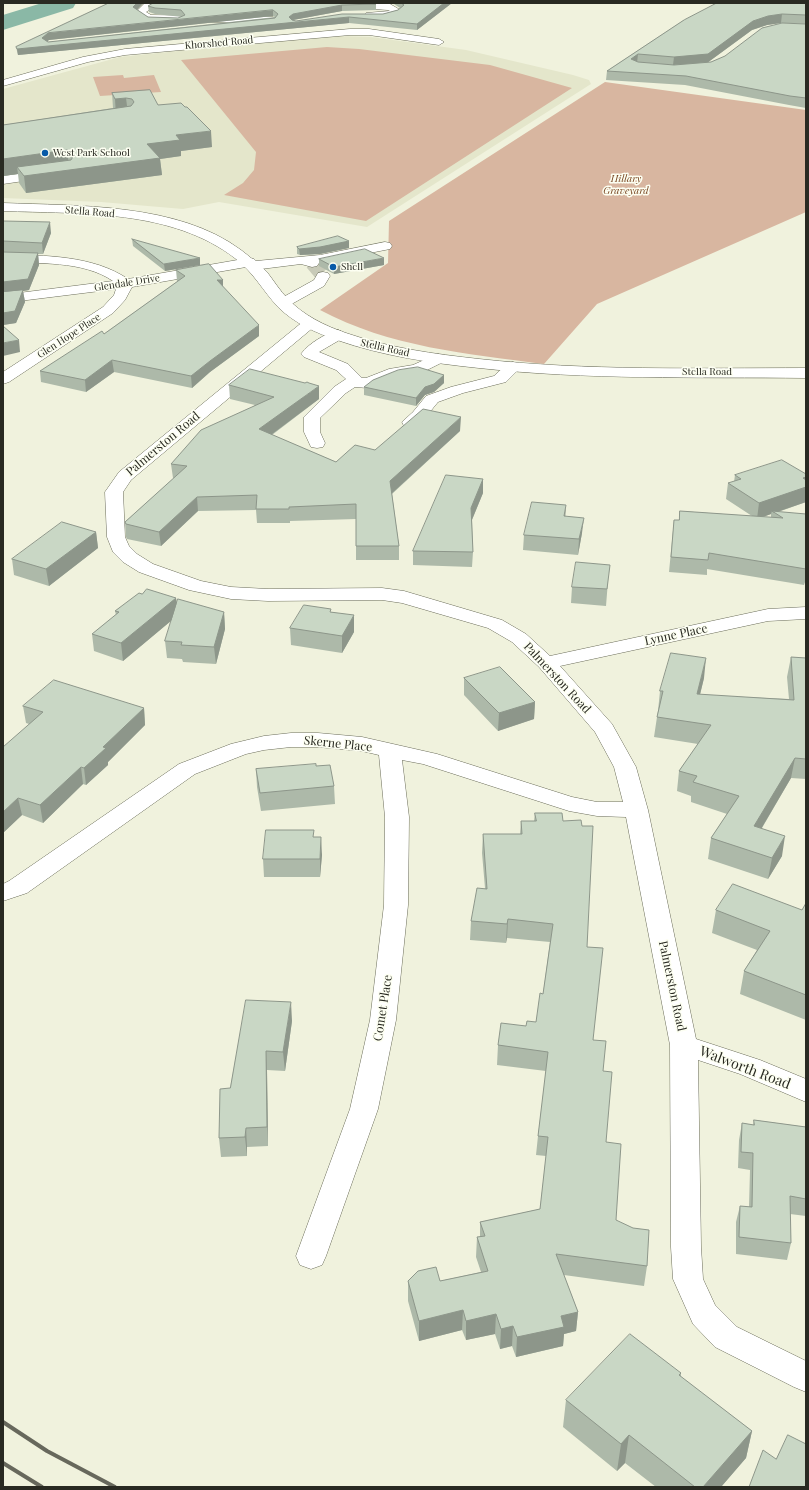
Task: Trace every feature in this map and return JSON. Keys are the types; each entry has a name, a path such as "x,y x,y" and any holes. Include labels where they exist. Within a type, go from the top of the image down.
{"street":[{"path":"155,3 147,5 140,13 149,18 164,19 277,20 189,30"},
{"path":"338,4 375,5 390,7 397,10 393,14 387,15 356,15"},
{"path":"302,25 320,34"},
{"name":"Khorshed Road","path":"3,83 105,55 320,34 369,32 439,42"},
{"path":"3,180 62,173"},
{"name":"Stella Road","path":"3,207 77,210 150,218 182,226 213,238 251,264 283,303 293,312 310,323 364,344 438,359 545,370 806,373"},
{"name":"Glendale Drive","path":"3,299 126,284 251,264 309,262 384,246"},
{"path":"3,258 78,264 111,274 126,284"},
{"path":"283,303 318,284 323,276"},
{"name":"Glen Hope Place","path":"3,379 108,310 120,297 126,284"},
{"name":"Palmerston Road","path":"310,323 125,476 114,492 116,537 120,548 130,558 146,568 214,591 249,595 376,594 404,597 495,624 519,638 546,663 604,729 625,767 636,810 684,1045 686,1247 688,1279 704,1314 726,1337 806,1377"},
{"path":"338,335 312,350 309,354 342,367 357,383 368,383 395,372 417,369 438,359"},
{"path":"410,422 432,399 457,390 500,380 513,367"},
{"path":"317,443 312,432 312,417 340,390 354,380"},
{"name":"Lynne Place","path":"546,663 768,615 806,613"},
{"name":"Skerne Place","path":"3,894 18,887 187,769 239,749 264,743 292,740 333,741 362,744 429,759 569,804 597,809 636,810"},
{"name":"Comet Place","path":"310,1256 364,1109 383,1020 396,905 397,817 390,750"},
{"name":"Walworth Road","path":"684,1045 750,1067 806,1091"}],"shaded area":[{"path":"311,37 371,37 466,50 573,75 589,80 591,84 367,227 219,202 183,209 101,202 3,198 3,89 120,57"}],"green space":[{"path":"327,47 359,49 490,65 572,88 366,221 224,195 243,183 254,170 256,152 181,60"},
{"path":"123,75 124,78 154,75 161,92 100,96 93,77"},
{"name":"Hillary Graveyard","path":"605,82 806,110 806,212 597,304 544,364 487,357 401,341 346,323 320,310 388,263 389,221"}],"building":[{"path":"109,3 137,3 133,7 148,17 178,18 185,15 181,10 148,6 153,3 376,4 342,5 293,14 289,17 296,21 342,14 383,14 398,10 404,5 401,3 444,3 417,24 349,17 17,49 16,47","holes":["273,10 278,14 275,18 48,42 42,38 48,33"]},
{"path":"717,3 806,3 806,15 782,14 768,16 753,21 708,54 674,57 638,54 631,59 638,62 674,65 711,62 725,56 762,28 782,23 806,24 806,98 686,76 607,71 684,20"},
{"path":"150,90 158,105 181,103 211,131 176,135 180,140 147,144 160,158 24,176 17,167 71,160 74,155 71,151 67,150 3,159 3,125 131,106 134,102 132,99 115,99 112,93"},
{"path":"3,221 50,222 42,243 3,241"},
{"path":"338,236 349,241 320,247 299,249 297,247"},
{"path":"132,239 200,258 164,264"},
{"path":"365,249 384,258 334,267 319,259"},
{"path":"3,252 38,253 28,279 3,282"},
{"path":"209,264 223,280 217,280 259,325 191,376 112,360 85,380 40,371 102,331 104,334 185,276 176,270"},
{"path":"23,290 15,311 3,313 3,292"},
{"path":"3,326 19,340 3,343"},
{"path":"418,367 444,375 434,384 425,387 416,398 364,387 373,380 398,370"},
{"path":"250,369 319,386 259,429 336,462 355,445 375,450 423,409 461,417 390,481 399,546 356,546 356,504 289,507 289,509 256,509 257,495 197,497 159,532 126,524 125,522 187,466 171,464 201,430 274,397 229,385"},
{"path":"782,460 806,474 806,477 803,478 806,480 806,487 759,503 728,483 741,479 735,475"},
{"path":"446,475 483,479 471,508 473,552 413,551"},
{"path":"532,502 566,505 564,516 584,518 579,539 524,535"},
{"path":"680,511 783,518 772,511 806,514 806,569 709,553 708,560 671,557 674,520 679,520"},
{"path":"62,522 96,532 46,569 12,559"},
{"path":"576,562 610,565 607,589 572,587"},
{"path":"147,589 176,598 121,643 92,634 119,612 115,611 139,593 142,594"},
{"path":"178,599 224,612 214,647 181,645 182,642 165,641"},
{"path":"304,605 331,609 330,612 354,615 342,636 290,628"},
{"path":"671,653 706,658 697,694 794,700 791,657 806,658 806,759 795,758 754,826 785,836 772,858 711,838 739,796 693,782 697,776 679,771 711,725 657,717 663,691 660,691"},
{"path":"500,667 535,702 499,713 464,678"},
{"path":"54,680 144,708 103,747 106,748 84,768 81,767 40,805 18,798 3,812 3,747 43,712 23,706"},
{"path":"316,764 316,766 330,765 334,786 260,793 256,769"},
{"path":"535,813 562,813 563,821 581,820 582,826 593,826 587,947 603,948 593,1040 606,1041 603,1071 612,1072 606,1142 621,1144 616,1220 633,1228 649,1230 647,1266 556,1254 578,1312 561,1316 564,1327 517,1337 513,1326 501,1329 496,1314 466,1321 463,1310 419,1321 408,1281 418,1271 436,1267 440,1281 488,1271 477,1237 485,1236 480,1222 540,1209 548,1137 538,1136 548,1052 498,1045 501,1023 526,1026 527,1021 536,1022 540,993 543,994 553,924 508,919 507,924 471,921 477,888 487,889 483,834 522,834 521,821 536,821"},
{"path":"266,830 314,830 313,837 321,837 320,859 263,859"},
{"path":"733,884 802,910 806,903 806,995 744,971 770,931 716,910"},
{"path":"246,1000 291,1002 283,1052 266,1051 267,1127 246,1128 245,1137 219,1138 220,1089 230,1088"},
{"path":"754,1120 806,1127 806,1199 790,1196 791,1243 739,1237 740,1206 752,1207 753,1153 741,1152 742,1123 754,1125"},
{"path":"630,1334 681,1373 679,1375 752,1431 703,1487 695,1487 629,1435 621,1444 566,1400"},
{"path":"788,1435 806,1444 806,1487 749,1487 763,1450 776,1459"}],"waterway":[{"path":"3,23 65,3"}],"tunnel":[{"path":"312,263 323,276"}],"railway":[{"path":"3,1422 47,1451 115,1487"},
{"path":"3,1463 42,1487"}],"place":[{"name":"West Park School","path":"45,153"},
{"name":"Shell","path":"333,267"}]}
